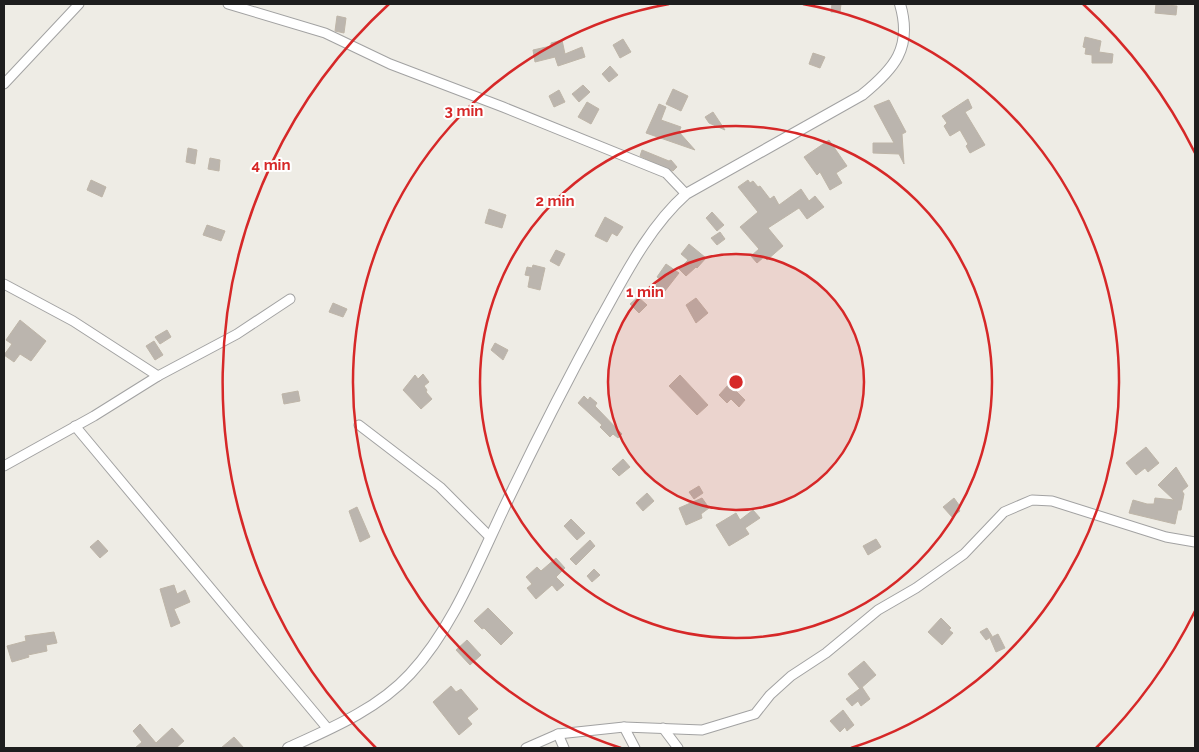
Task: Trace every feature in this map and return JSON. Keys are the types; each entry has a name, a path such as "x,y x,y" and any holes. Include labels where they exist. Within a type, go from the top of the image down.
{"street":[{"path":"4,84 79,4"},
{"path":"228,4 325,33 390,64 503,107 666,173 686,194"},
{"path":"288,748 356,715 410,675 439,636 490,537 554,404 628,269 672,207 686,194 862,96 876,84 896,62 902,49 904,18 900,4"},
{"path":"4,284 73,321 158,376"},
{"path":"4,466 158,376 237,334 290,299"},
{"path":"359,425 440,487 490,537"},
{"path":"75,426 328,729"},
{"path":"526,748 558,734 624,727 702,730 755,714 770,695 791,676 826,653 878,610 916,588 964,554 1004,512 1032,500 1052,501 1166,537 1195,542"},
{"path":"624,727 635,748"},
{"path":"663,728 678,748"},
{"path":"558,734 564,748"}],"building":[{"path":"832,4 841,4 840,12 831,12"},
{"path":"1156,4 1177,6 1176,15 1155,13"},
{"path":"337,16 346,18 344,33 335,31"},
{"path":"1085,37 1101,41 1099,52 1113,54 1112,63 1092,63 1092,55 1085,54 1086,48 1083,47"},
{"path":"623,39 631,52 620,58 613,45"},
{"path":"562,40 565,54 582,47 585,57 558,66 555,57 535,62 533,50 551,46 551,43"},
{"path":"813,53 825,57 820,68 809,64"},
{"path":"610,66 618,75 609,82 602,74"},
{"path":"583,85 590,92 579,102 572,94"},
{"path":"673,89 688,96 681,111 666,104"},
{"path":"559,90 565,102 554,107 549,96"},
{"path":"968,99 972,108 965,112 985,145 970,153 966,146 968,144 960,130 950,136 944,126 947,123 942,116"},
{"path":"889,100 906,132 902,134 904,164 899,154 873,153 873,143 894,143 874,106"},
{"path":"587,102 599,109 591,124 578,117"},
{"path":"659,104 666,107 661,120 681,127 679,132 695,150 646,133"},
{"path":"713,112 725,130 709,123 705,117"},
{"path":"829,140 847,166 836,173 842,183 830,190 820,172 817,175 804,157"},
{"path":"188,148 197,150 195,164 186,162"},
{"path":"642,150 669,161 671,160 677,167 673,171 640,156"},
{"path":"210,158 220,160 219,171 208,169"},
{"path":"91,180 106,187 102,197 87,190"},
{"path":"748,180 750,183 753,181 758,187 760,186 770,199 774,196 779,205 801,189 809,201 815,196 824,207 807,219 799,208 768,228 783,246 767,260 764,257 757,263 751,256 759,249 740,227 758,212 738,187"},
{"path":"489,209 506,215 502,228 485,223"},
{"path":"712,212 724,225 717,231 706,218"},
{"path":"605,217 623,227 617,236 612,233 607,242 595,236"},
{"path":"207,225 225,231 221,241 203,235"},
{"path":"720,232 725,239 717,245 711,238"},
{"path":"689,244 706,258 686,276 679,269 688,260 681,254"},
{"path":"556,250 565,254 559,266 550,261"},
{"path":"666,264 679,273 661,296 653,288 661,280 657,277"},
{"path":"533,265 545,268 540,290 528,287 530,276 525,275 527,267 532,268"},
{"path":"638,297 647,305 639,313 630,304"},
{"path":"696,298 708,313 696,323 686,305"},
{"path":"333,303 347,309 343,317 329,312"},
{"path":"20,320 46,341 31,361 20,354 14,362 4,355 12,344 6,340"},
{"path":"167,330 171,337 160,344 155,337"},
{"path":"154,341 163,355 155,360 146,346"},
{"path":"495,343 508,350 503,360 491,350"},
{"path":"423,374 429,382 424,386 427,390 426,392 432,399 421,409 403,390 415,375 418,379"},
{"path":"680,375 708,405 697,415 669,386"},
{"path":"729,384 745,400 739,407 731,399 727,403 719,395"},
{"path":"298,391 300,401 284,404 282,394"},
{"path":"584,396 588,400 590,397 597,403 595,406 622,434 618,438 613,434 610,437 600,427 602,425 578,403"},
{"path":"1146,447 1159,463 1148,472 1145,468 1136,475 1126,463"},
{"path":"623,459 630,467 619,476 612,469"},
{"path":"1176,467 1188,486 1182,491 1184,494 1181,510 1178,510 1175,524 1129,513 1133,500 1154,504 1155,498 1174,500 1158,485"},
{"path":"699,486 703,493 694,499 689,492"},
{"path":"647,493 654,501 643,511 636,503"},
{"path":"702,498 709,508 701,514 702,518 686,525 679,508"},
{"path":"954,498 959,505 957,507 960,511 952,517 943,507"},
{"path":"357,507 370,537 360,542 349,511"},
{"path":"753,510 760,518 745,528 749,534 729,546 716,525 736,513 740,520"},
{"path":"571,519 585,533 577,540 564,526"},
{"path":"876,539 881,547 868,555 863,546"},
{"path":"98,540 108,551 100,558 90,547"},
{"path":"590,540 595,546 576,565 570,559"},
{"path":"556,558 565,568 556,577 564,585 557,591 552,585 536,599 527,588 532,584 526,577 537,567 541,571"},
{"path":"594,569 600,575 592,582 587,576"},
{"path":"174,585 177,594 185,590 190,602 174,609 180,623 171,627 160,589"},
{"path":"488,608 513,633 501,645 474,621"},
{"path":"941,618 951,628 949,630 953,633 942,645 928,632"},
{"path":"987,628 992,636 986,640 980,632"},
{"path":"54,632 57,643 46,645 47,651 28,655 29,657 12,662 7,646 26,641 25,636"},
{"path":"998,634 1005,648 996,652 990,638"},
{"path":"467,640 481,655 470,665 456,650"},
{"path":"864,661 876,675 860,689 848,674"},
{"path":"451,686 456,692 461,689 478,709 467,718 472,724 459,735 433,702"},
{"path":"862,687 870,699 861,706 858,701 852,706 846,699"},
{"path":"843,710 854,725 847,731 845,727 840,732 830,721"},
{"path":"140,724 156,743 172,728 184,741 176,748 135,748 142,742 133,731"},
{"path":"234,737 244,748 221,748"}]}
